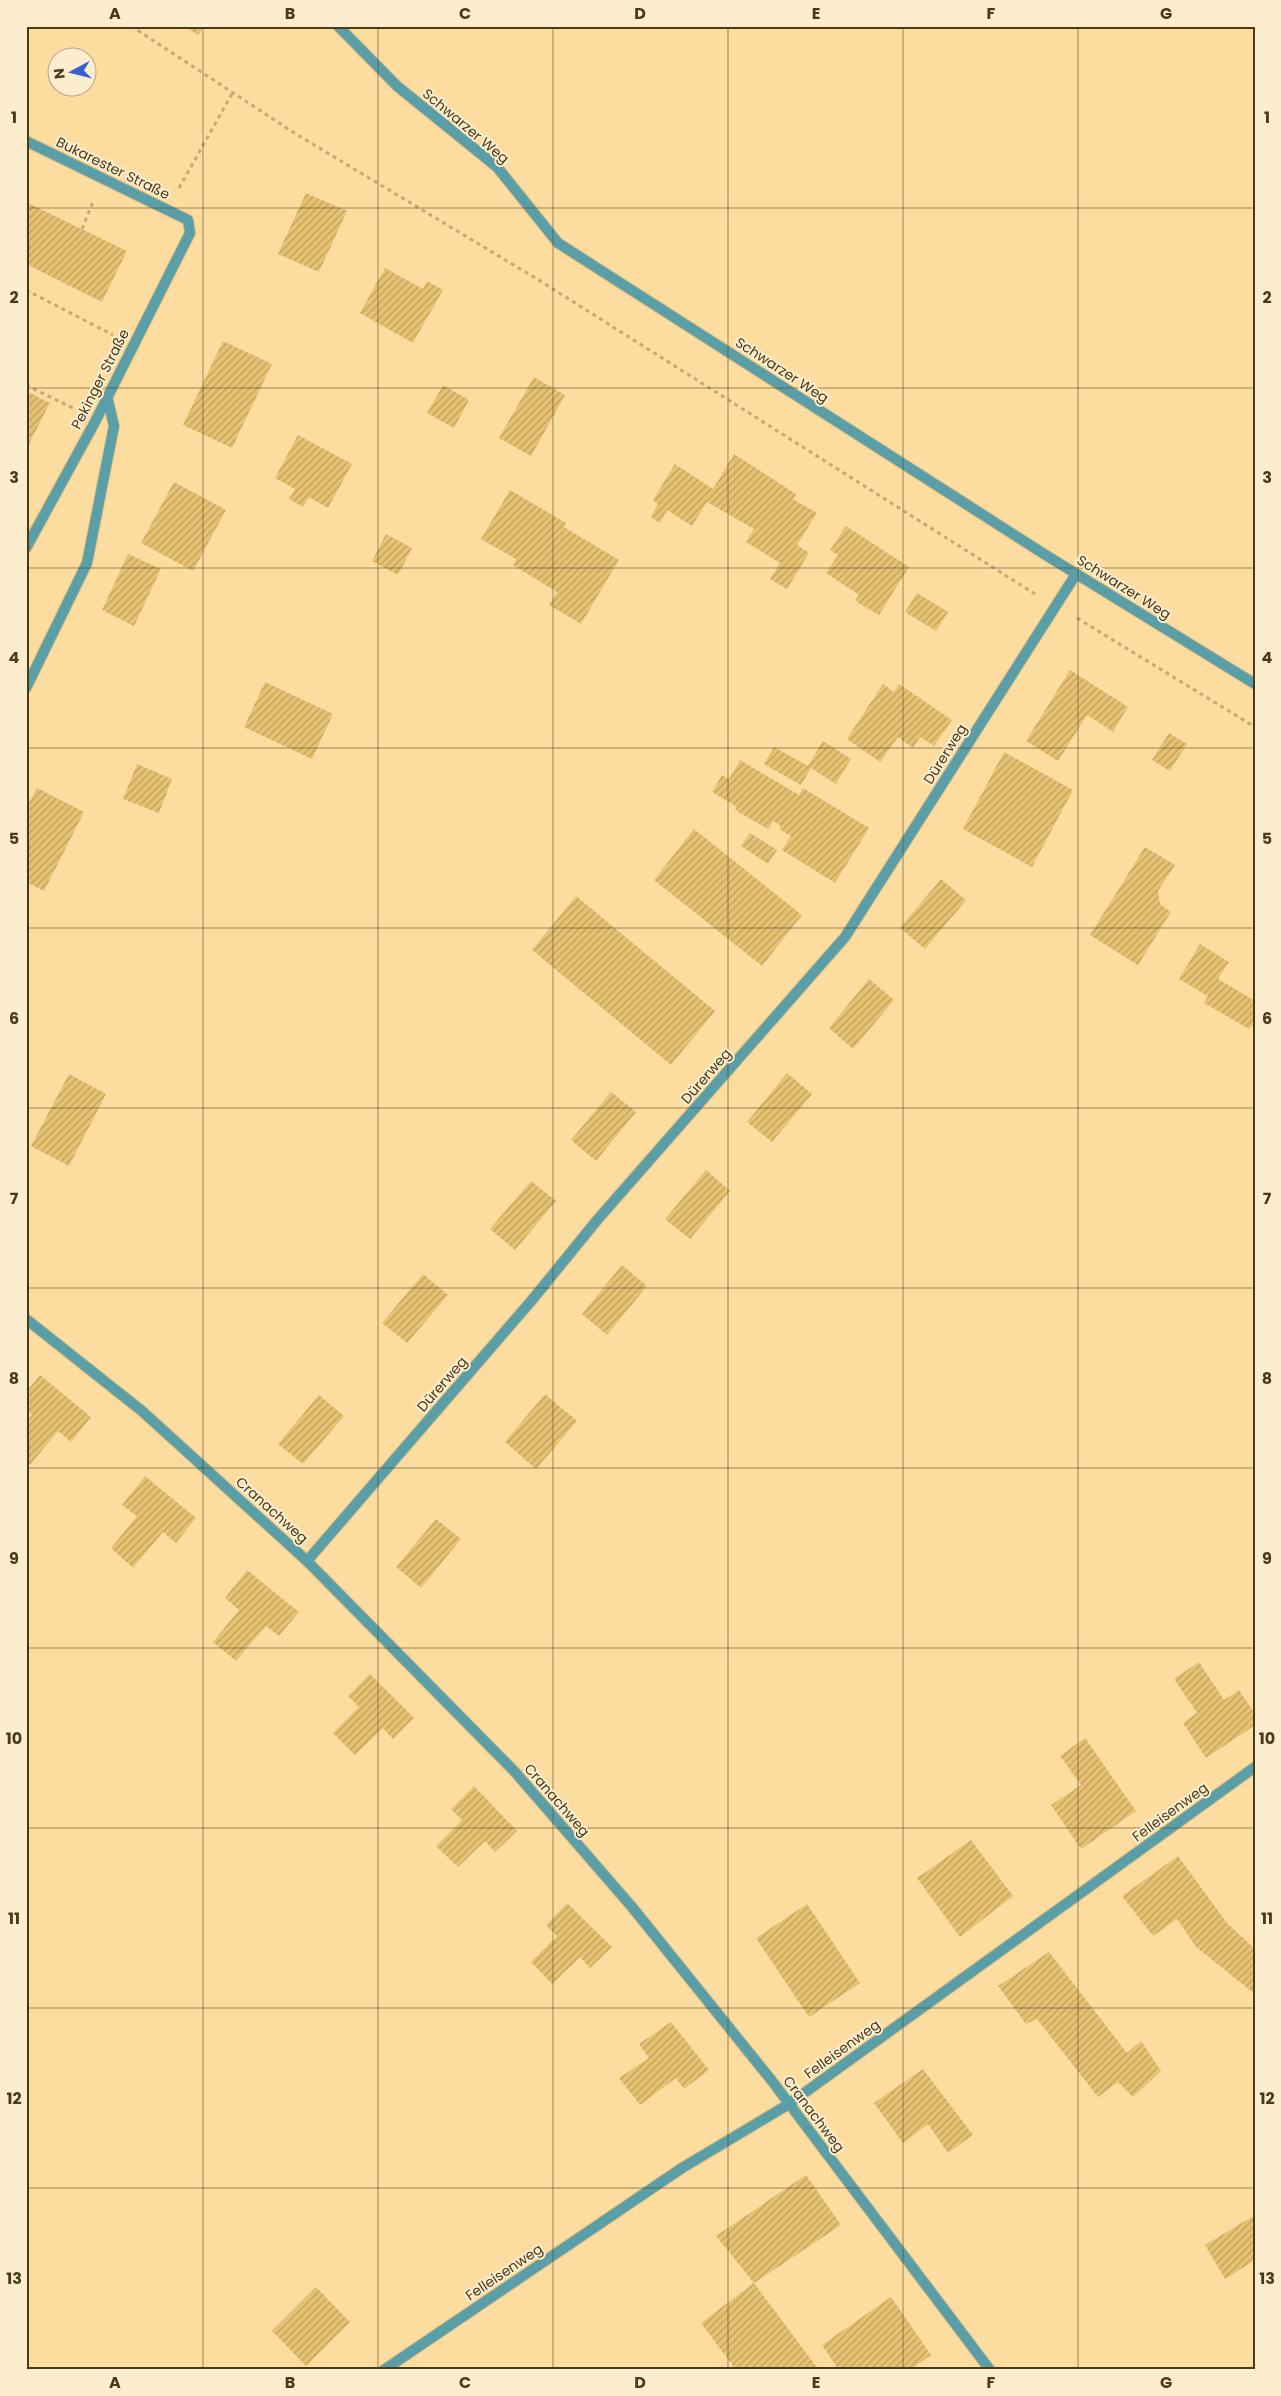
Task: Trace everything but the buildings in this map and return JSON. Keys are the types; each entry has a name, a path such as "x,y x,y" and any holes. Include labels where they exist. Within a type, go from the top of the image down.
{"street":[{"name":"Schwarzer Weg","path":"338,26 397,86 497,167 558,243 1076,574 1255,684"},
{"name":"Bukarester Straße","path":"26,141 188,220"},
{"name":"Pekinger Straße","path":"26,548 96,420 190,233 188,220"},
{"path":"26,688 87,563 114,426 107,396"},
{"name":"Dürerweg","path":"307,1561 532,1300 598,1219 845,937 1076,574"},
{"name":"Cranachweg","path":"26,1319 142,1410 307,1561 515,1772 632,1907 789,2104 990,2370"},
{"name":"Felleisenweg","path":"384,2370 682,2168 789,2104 1255,1767"}],"path":[{"path":"131,26 296,134 542,282 1055,605 1255,727"},
{"path":"168,209 233,92"},
{"path":"26,290 133,345"},
{"path":"26,385 96,420"}]}
